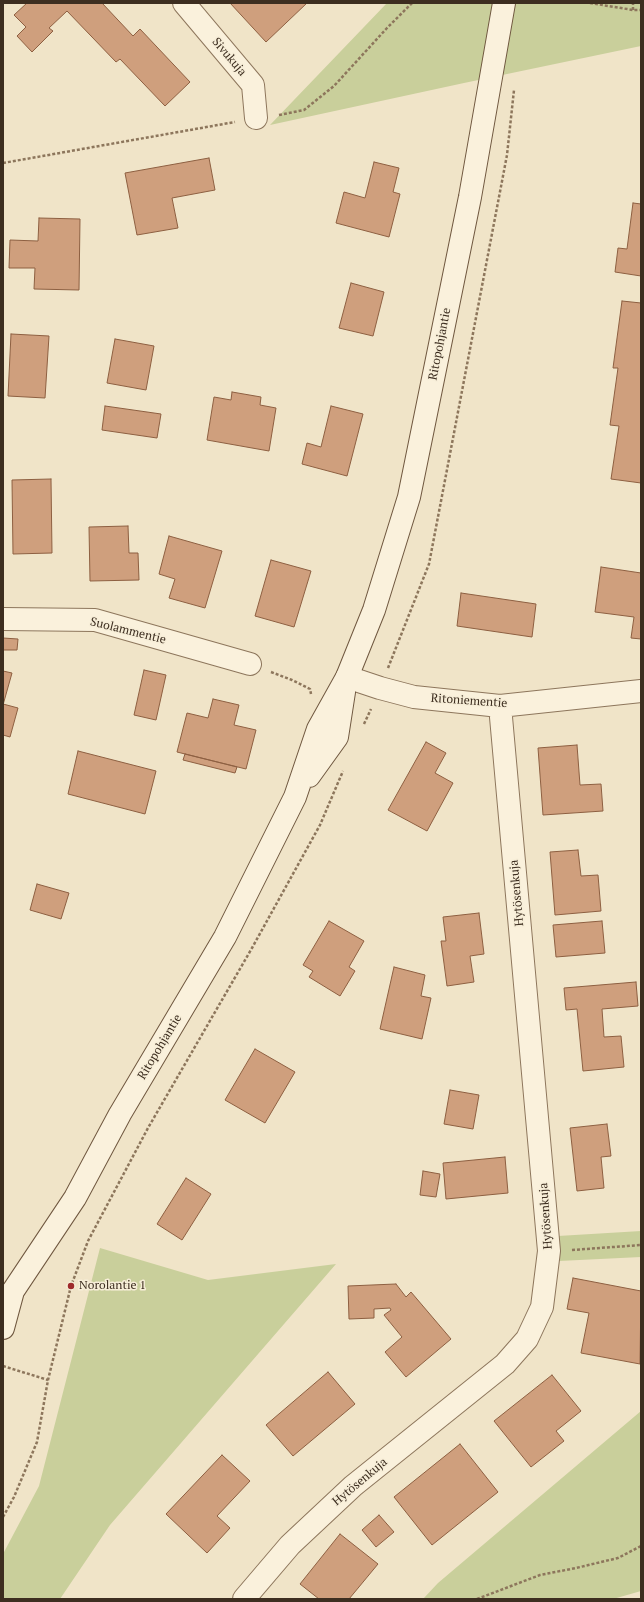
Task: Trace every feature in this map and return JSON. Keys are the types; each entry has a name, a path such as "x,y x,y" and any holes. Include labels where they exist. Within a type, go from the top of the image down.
{"street":[{"name":"Sivukuja","path":"184,3 253,86 256,118"},
{"name":"Ritopohjantie","path":"3,1328 8,1296 75,1198 120,1114 225,937 295,797 318,729 347,677 374,610 409,497 470,197 504,3"},
{"name":"Suolammentie","path":"3,619 95,620 250,664"},
{"name":"Ritoniementie","path":"347,677 414,697 500,706 641,691"},
{"name":"Hytösenkuja","path":"244,1599 290,1545 353,1486 505,1364 527,1339 542,1307 550,1251 500,706"}],"path":[{"path":"3,163 256,118 273,117 304,110 334,86 412,3"},
{"path":"590,3 641,10"},
{"path":"633,10 634,3"},
{"path":"550,1251 641,1245"},
{"path":"3,1366 48,1380"},
{"path":"477,1599 540,1574 576,1568 618,1558 641,1546"}],"green space":[{"path":"387,3 641,3 641,46 270,125"},
{"path":"641,1231 641,1257 559,1261 558,1236"},
{"path":"100,1248 208,1280 336,1264 110,1525 60,1599 3,1599 3,1554 39,1486"},
{"path":"641,1411 641,1591 613,1599 423,1599 438,1583"}],"building":[{"path":"27,3 102,3 133,36 140,29 190,82 165,106 120,59 116,62 67,11 49,28 53,31 32,52 17,36 26,27 14,15"},
{"path":"230,3 307,3 266,42"},
{"path":"209,158 215,190 172,198 178,228 137,235 125,173"},
{"path":"374,162 399,168 393,192 400,194 389,237 336,223 344,192 365,198"},
{"path":"633,203 641,204 641,276 615,272 618,248 627,249"},
{"path":"39,218 80,219 79,290 34,289 35,268 9,268 10,240 38,241"},
{"path":"351,283 384,292 373,336 339,328"},
{"path":"622,301 641,303 641,483 611,479 619,426 610,425 618,368 613,368"},
{"path":"11,334 49,336 45,398 8,396"},
{"path":"115,339 154,346 146,390 107,383"},
{"path":"232,392 261,397 260,405 276,408 269,451 207,440 214,397 231,400"},
{"path":"105,406 161,414 157,438 102,430"},
{"path":"331,406 363,414 347,476 302,464 307,443 321,447"},
{"path":"51,479 52,553 13,554 12,480"},
{"path":"128,526 129,553 138,553 139,580 90,581 89,527"},
{"path":"169,536 222,551 205,608 169,598 175,579 159,574"},
{"path":"271,560 311,571 294,627 255,616"},
{"path":"601,567 641,573 641,639 631,638 634,617 595,612"},
{"path":"461,593 536,604 532,637 457,626"},
{"path":"3,638 18,639 17,650 3,650"},
{"path":"144,670 166,675 156,720 134,715"},
{"path":"3,671 12,673 3,705"},
{"path":"213,699 239,705 234,725 256,730 246,769 177,752 187,713 208,718"},
{"path":"3,704 18,708 10,737 3,735"},
{"path":"426,742 446,753 435,773 453,783 427,831 388,810"},
{"path":"577,745 580,785 601,784 603,811 543,815 538,748"},
{"path":"78,751 156,771 145,814 68,794"},
{"path":"185,754 237,767 235,773 183,760"},
{"path":"578,850 581,876 598,875 601,911 555,915 550,852"},
{"path":"37,884 69,893 61,919 30,910"},
{"path":"479,913 484,954 470,956 474,982 447,986 441,941 446,941 443,917"},
{"path":"329,921 364,941 349,967 355,971 340,996 309,977 313,971 303,965"},
{"path":"602,921 605,953 556,957 553,925"},
{"path":"394,967 425,975 421,996 431,998 422,1039 380,1029"},
{"path":"636,982 638,1006 602,1009 604,1037 621,1036 624,1067 583,1071 577,1009 566,1010 564,988"},
{"path":"255,1049 295,1072 265,1123 225,1100"},
{"path":"450,1090 479,1095 473,1129 444,1124"},
{"path":"607,1124 611,1156 601,1157 604,1188 577,1191 570,1128"},
{"path":"505,1157 508,1193 446,1199 443,1163"},
{"path":"423,1171 440,1174 436,1197 420,1195"},
{"path":"186,1178 211,1194 182,1240 157,1224"},
{"path":"573,1278 641,1291 640,1364 581,1353 589,1313 567,1309"},
{"path":"396,1284 406,1297 411,1292 451,1339 406,1377 385,1352 402,1337 384,1315 391,1310 390,1308 374,1309 374,1318 349,1319 348,1286"},
{"path":"328,1372 355,1404 293,1456 266,1425"},
{"path":"552,1375 581,1411 556,1431 564,1441 531,1467 494,1421"},
{"path":"460,1444 498,1492 432,1545 394,1497"},
{"path":"222,1455 250,1481 217,1516 230,1528 207,1553 166,1514"},
{"path":"379,1515 394,1532 376,1547 362,1530"},
{"path":"340,1534 378,1564 349,1599 319,1599 300,1584"}],"place":[{"name":"Norolantie 1","path":"71,1286"}]}
